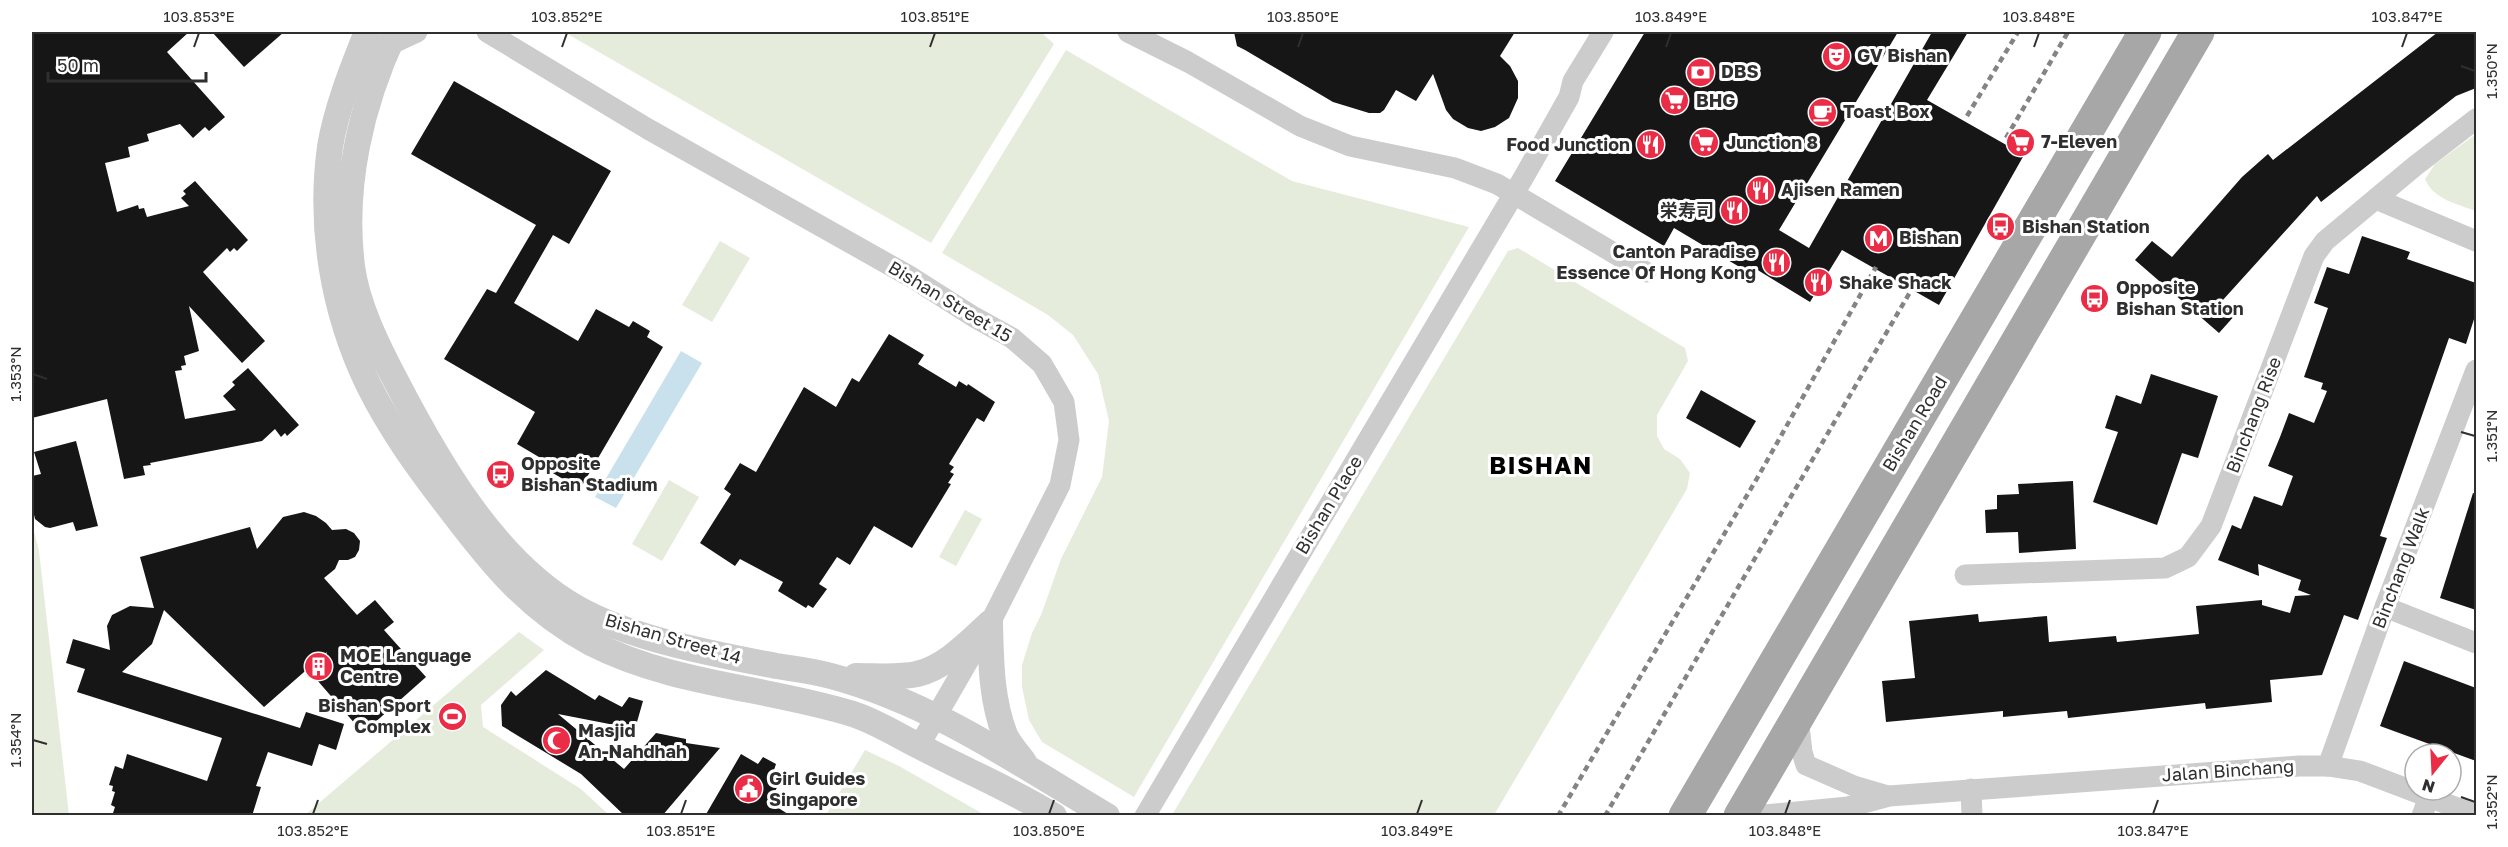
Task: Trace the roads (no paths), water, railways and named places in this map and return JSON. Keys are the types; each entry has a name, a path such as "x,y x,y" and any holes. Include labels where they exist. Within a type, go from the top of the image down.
{"main road":[{"name":"Bishan Road","path":"1684,816 2145,32"},
{"path":"1740,816 2198,32"}],"street":[{"name":"Bishan Street 14","path":"367,32 352,70 331,145 325,210 331,270 350,338 368,384 412,459 513,587 553,620 590,642 642,666 798,700 855,715 891,730 918,746 1030,801 1054,816"},
{"path":"392,38 417,32"},
{"name":"Bishan Street 15","path":"487,32 648,129 911,277 1012,338 1042,364 1064,402 1069,440 1060,484 990,623 918,746"},
{"path":"1128,32 1188,62 1310,130 1350,146 1455,168 1497,184 1646,272"},
{"name":"Bishan Place","path":"1145,816 1514,194 1569,97 1573,81 1603,32"},
{"name":"Bishan Place","path":"1569,97 1583,86 1615,32"},
{"name":"Bishan Street 14","path":"392,38 370,94 353,162 349,218 352,269 373,336 412,411 447,471 480,519 519,563 548,588 574,606 602,620 674,643 726,656 829,675 875,690 936,717 997,749 1107,816"},
{"name":"Binchang Rise","path":"1965,575 2165,568 2188,557 2211,526 2314,256 2325,241 2476,119"},
{"path":"2376,199 2476,241"},
{"name":"Binchang Walk","path":"2328,766 2385,607 2468,420 2476,370"},
{"path":"2385,607 2476,643"},
{"path":"829,675 887,677 919,674 951,658 990,623"},
{"path":"990,623 995,702 1006,737 1030,770"},
{"name":"Jalan Binchang","path":"1798,716 1802,752 1806,765 1854,786 1889,796"},
{"name":"Jalan Binchang","path":"1754,816 1848,807 1889,796 2299,766 2328,766 2360,771 2403,787"},
{"path":"1971,789 1972,816"},
{"name":"Jalan Binchang","path":"2445,802 2476,814"}],"water":[{"path":"681,351 702,363 616,508 595,497"}],"railway":[{"path":"1967,116 2018,32"},
{"path":"2006,138 2068,32"},
{"path":"1558,816 1759,475 1876,267"},
{"path":"1605,816 1913,287"}],"place":[{"name":"GV Bishan","path":"1836,56"},
{"name":"DBS","path":"1700,72"},
{"name":"BHG","path":"1675,101"},
{"name":"Toast Box","path":"1822,112"},
{"name":"7-Eleven","path":"2020,142"},
{"name":"Junction 8","path":"1705,143"},
{"name":"Food Junction","path":"1651,145"},
{"name":"Ajisen Ramen","path":"1760,190"},
{"name":"栄寿司","path":"1735,211"},
{"name":"Bishan Station","path":"2001,227"},
{"name":"Bishan","path":"1878,238"},
{"name":"Canton Paradise Essence Of Hong Kong","path":"1777,262"},
{"name":"Shake Shack","path":"1818,283"},
{"name":"Opposite Bishan Station","path":"2095,298"},
{"name":"Opposite Bishan Stadium","path":"500,474"},
{"name":"MOE Language Centre","path":"319,666"},
{"name":"Bishan Sport Complex","path":"452,716"},
{"name":"Masjid An-Nahdhah","path":"557,741"},
{"name":"Girl Guides Singapore","path":"748,789"}],"district":[{"name":"BISHAN","path":"1541,466"}]}
